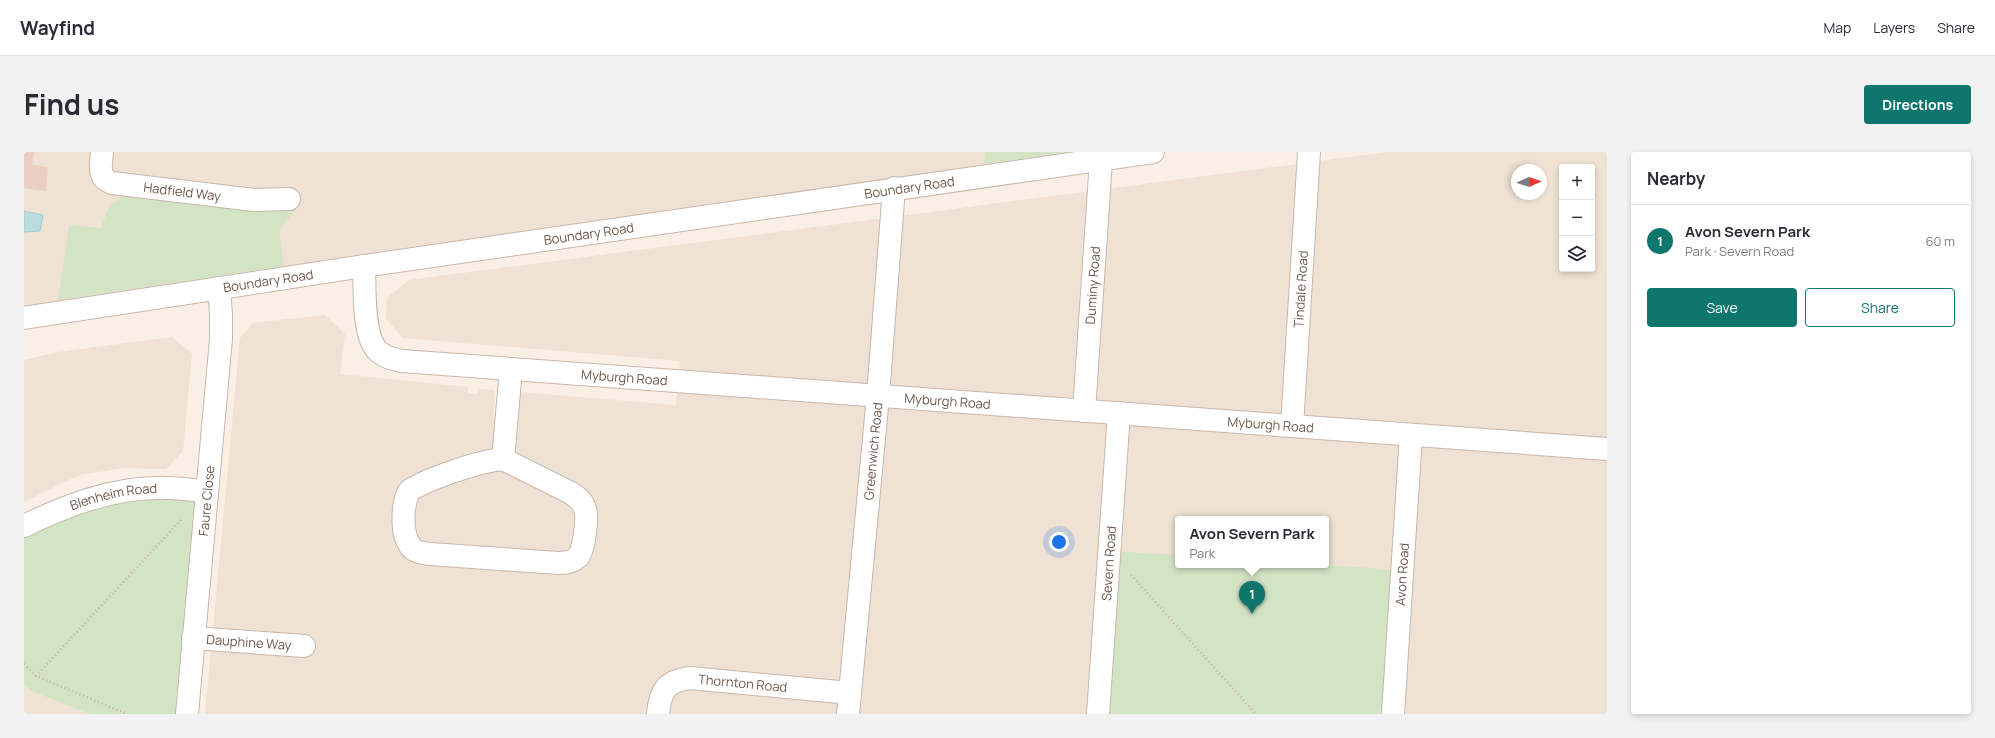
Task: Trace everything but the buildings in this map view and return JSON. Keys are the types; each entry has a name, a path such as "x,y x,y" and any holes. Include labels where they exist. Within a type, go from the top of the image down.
{"street":[{"name":"Hadfield Way","path":"102,152 100,170 102,176 112,183 254,200 288,199"},
{"name":"Boundary Road","path":"24,318 894,188 1153,152"},
{"name":"Tindale Road","path":"1292,426 1309,152"},
{"name":"Duminy Road","path":"1084,411 1101,160"},
{"name":"Greenwich Road","path":"849,703 878,396 894,188"},
{"name":"Myburgh Road","path":"364,266 368,332 372,344 379,352 389,358 402,361 1607,449"},
{"name":"Faure Close","path":"187,714 221,339 219,288"},
{"path":"503,459 511,369"},
{"name":"Severn Road","path":"1098,714 1119,414"},
{"name":"Avon Road","path":"1393,714 1411,435"},
{"path":"503,459 571,493 581,500 586,509 587,518 582,552 579,557 574,560 558,563 430,554 419,553 414,550 406,537 405,529 405,504 409,491 426,482 474,465 503,459"},
{"name":"Blenheim Road","path":"24,526 75,504 128,490 156,488 207,491"},
{"name":"Dauphine Way","path":"194,638 304,646"},
{"name":"Thornton Road","path":"658,714 662,693 668,684 678,679 690,678 849,703"}],"path":[{"path":"36,676 207,491"},
{"path":"1109,551 1256,714"},
{"path":"24,664 36,676 127,714"}],"shaded area":[{"path":"24,152 1153,152 24,318"},
{"path":"1389,152 1607,152 1607,714 205,714 240,338 252,323 325,315 345,334 340,374 468,387 468,393 478,394 479,389 495,390 493,421 517,423 520,392 676,405 680,361 402,338 386,318 387,298 409,280"},
{"path":"172,337 192,354 183,451 166,469 124,468 79,475 24,502 24,360 58,352"},
{"path":"24,684 31,691 89,714 24,714"}],"green space":[{"path":"985,152 1075,152 984,164"},
{"path":"124,196 254,211 297,208 279,230 284,266 58,300 69,225 101,228 109,206"},
{"path":"207,491 187,714 89,714 31,691 24,684 24,526 75,504"},
{"path":"1109,551 1175,555 1175,568 1329,568 1329,565 1402,570 1393,714 1098,714"}],"water":[{"path":"24,211 43,215 40,231 24,232"}],"place":[{"name":"Avon Severn Park","path":"1252,614"}]}
